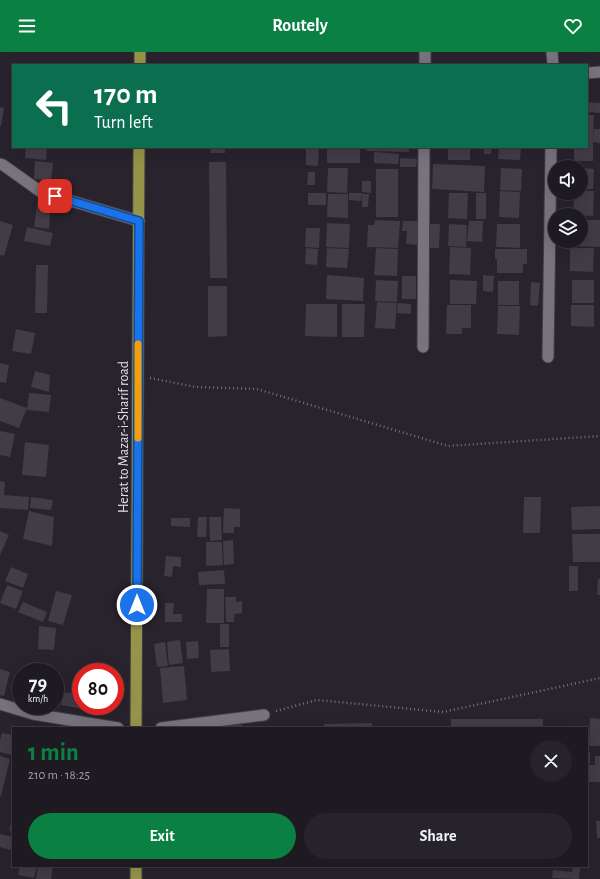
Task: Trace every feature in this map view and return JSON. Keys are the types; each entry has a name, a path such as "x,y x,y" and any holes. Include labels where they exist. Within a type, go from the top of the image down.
{"highway":[{"path":"140,52 140,64"},
{"name":"Herat to Mazar-i-Sharif road","path":"136,727 139,148"},
{"path":"136,867 136,879"}],"street":[{"path":"425,52 425,64"},
{"path":"552,52 553,64"},
{"path":"588,72 600,72"},
{"path":"423,347 424,148"},
{"path":"548,357 551,148"},
{"path":"0,164 41,192 139,221"},
{"path":"0,704 33,714 112,727"},
{"path":"169,727 264,715"}],"path":[{"path":"138,375 196,387 257,389 448,446 600,436"},
{"path":"264,715 317,700 443,712 600,678"}],"building":[{"path":"588,102 600,103 600,113 588,112"},
{"path":"0,107 4,108 1,126 0,126"},
{"path":"588,115 594,115 593,138 594,129 600,129 600,143 593,142 593,161 574,160 574,148 588,148"},
{"path":"26,148 47,148 46,160 25,158"},
{"path":"211,148 225,148 225,153 210,153"},
{"path":"306,148 319,148 318,166 306,165"},
{"path":"327,148 360,148 360,163 327,163"},
{"path":"367,148 409,148 409,152 366,151"},
{"path":"448,148 470,148 470,160 448,160"},
{"path":"484,148 492,148 491,154 484,154"},
{"path":"499,148 521,148 520,160 498,159"},
{"path":"374,152 399,154 398,164 374,163"},
{"path":"400,158 417,159 416,167 400,167"},
{"path":"35,161 53,163 51,181 34,179"},
{"path":"209,162 226,162 227,278 210,278"},
{"path":"433,164 485,166 484,192 432,189"},
{"path":"328,168 348,168 347,193 327,192"},
{"path":"501,168 522,169 521,191 500,190"},
{"path":"376,169 398,169 398,217 376,217"},
{"path":"588,169 594,169 593,189 588,189"},
{"path":"308,172 315,172 315,185 307,185"},
{"path":"362,181 371,181 371,193 362,192"},
{"path":"500,191 520,192 519,218 499,217"},
{"path":"588,191 594,191 593,216 588,216 588,208 573,208 574,200 588,200"},
{"path":"308,193 326,193 326,205 308,205"},
{"path":"349,193 362,193 361,201 349,200"},
{"path":"449,193 468,193 467,219 448,218"},
{"path":"476,193 486,193 486,219 476,219"},
{"path":"328,194 348,194 348,218 327,217"},
{"path":"362,194 369,194 368,207 362,207"},
{"path":"38,197 51,199 49,229 34,227"},
{"path":"375,220 400,221 398,248 367,247 368,225 374,225"},
{"path":"588,220 600,220 600,247 588,247"},
{"path":"0,221 13,225 4,256 0,255"},
{"path":"403,221 419,221 418,245 406,244 407,231 402,231"},
{"path":"469,221 483,221 482,242 467,241"},
{"path":"327,223 350,224 349,248 326,247"},
{"path":"430,224 440,224 439,248 429,248"},
{"path":"449,224 467,225 466,247 448,246"},
{"path":"497,224 520,224 520,248 496,247"},
{"path":"27,227 53,233 50,246 24,241"},
{"path":"306,228 320,228 319,248 305,247"},
{"path":"450,247 471,248 470,275 449,274"},
{"path":"306,248 318,249 317,265 305,264"},
{"path":"327,248 349,249 347,268 326,267"},
{"path":"376,248 398,249 397,276 374,275"},
{"path":"570,248 594,248 593,272 570,271"},
{"path":"495,249 527,249 527,264 523,264 523,273 497,273"},
{"path":"36,265 48,265 47,313 35,313"},
{"path":"327,275 364,278 363,301 326,299"},
{"path":"483,275 494,276 493,292 483,291"},
{"path":"402,276 416,276 416,299 402,299"},
{"path":"376,280 398,281 397,302 375,301"},
{"path":"450,280 477,281 476,304 450,304"},
{"path":"572,280 594,280 594,303 572,303"},
{"path":"498,281 519,281 519,305 498,305"},
{"path":"531,282 540,283 538,306 530,305"},
{"path":"208,286 227,286 227,336 208,337"},
{"path":"377,302 397,303 395,329 375,328"},
{"path":"398,303 411,304 411,314 397,313"},
{"path":"306,304 337,304 337,337 305,336"},
{"path":"342,304 365,304 364,337 342,337"},
{"path":"447,305 471,305 471,328 462,328 462,334 446,334"},
{"path":"571,305 594,305 594,327 571,326"},
{"path":"498,306 520,306 519,335 497,334"},
{"path":"16,329 35,333 31,354 12,351"},
{"path":"0,363 9,365 6,383 0,382"},
{"path":"35,371 50,375 49,392 31,387"},
{"path":"29,393 51,395 49,412 27,410"},
{"path":"0,398 27,408 19,428 0,421"},
{"path":"0,431 15,434 10,457 0,455"},
{"path":"25,442 49,445 46,477 22,475"},
{"path":"0,481 5,482 4,495 29,497 28,510 0,508"},
{"path":"31,497 53,500 51,510 30,508"},
{"path":"524,497 541,497 540,533 523,533"},
{"path":"600,506 600,529 572,530 571,507"},
{"path":"224,508 240,509 240,527 234,527 234,533 223,533"},
{"path":"29,511 54,517 52,546 23,539"},
{"path":"198,517 207,517 206,537 197,537"},
{"path":"209,517 221,517 222,540 210,541"},
{"path":"171,518 190,518 190,527 171,526"},
{"path":"0,531 9,535 0,555"},
{"path":"572,534 600,534 600,562 573,562"},
{"path":"233,540 234,564 224,565 223,541"},
{"path":"206,542 222,542 223,565 206,566"},
{"path":"166,556 181,557 181,567 173,566 172,577 164,576"},
{"path":"569,566 578,566 578,591 569,591"},
{"path":"11,567 28,574 23,588 5,581"},
{"path":"224,570 225,584 199,585 198,572"},
{"path":"598,579 600,579 600,595 597,595"},
{"path":"7,585 23,591 16,609 0,603"},
{"path":"207,589 224,589 224,623 206,623"},
{"path":"56,591 72,595 63,625 48,621"},
{"path":"225,597 236,597 236,602 242,601 242,613 234,614 234,622 226,622"},
{"path":"23,602 47,612 43,622 18,612"},
{"path":"165,603 174,603 173,614 182,614 182,622 165,622"},
{"path":"220,624 229,624 229,647 220,647"},
{"path":"39,626 56,628 54,650 38,649"},
{"path":"180,640 183,663 169,665 167,642"},
{"path":"198,641 199,658 187,659 186,642"},
{"path":"165,642 168,666 157,667 154,644"},
{"path":"229,649 230,671 211,672 210,650"},
{"path":"184,666 187,700 163,703 160,668"},
{"path":"0,669 10,672 4,696 0,695"},
{"path":"64,692 72,693 72,707 64,706"},
{"path":"590,718 600,719 600,746 589,746"},
{"path":"451,719 543,719 543,727 451,727"},
{"path":"372,723 372,727 324,727 324,724"},
{"path":"222,724 242,725 242,727 222,727"},
{"path":"2,733 12,735 12,755 0,752 0,740"},
{"path":"588,752 590,752 590,763 588,763"},
{"path":"0,756 10,759 1,796 0,796"},
{"path":"595,756 600,756 600,782 588,782 588,765 595,765"},
{"path":"12,817 12,832 9,831"},
{"path":"596,821 600,821 600,838 597,838"},
{"path":"0,834 12,837 12,851 0,847"},
{"path":"20,867 37,867 34,878 18,875"},
{"path":"38,867 53,867 51,879 36,879"},
{"path":"573,867 580,867 579,879 552,878 553,870 572,872"}],"slow traffic":[{"path":"138,344 138,438"}],"route":[{"path":"55,196 139,221 137,605"}]}
